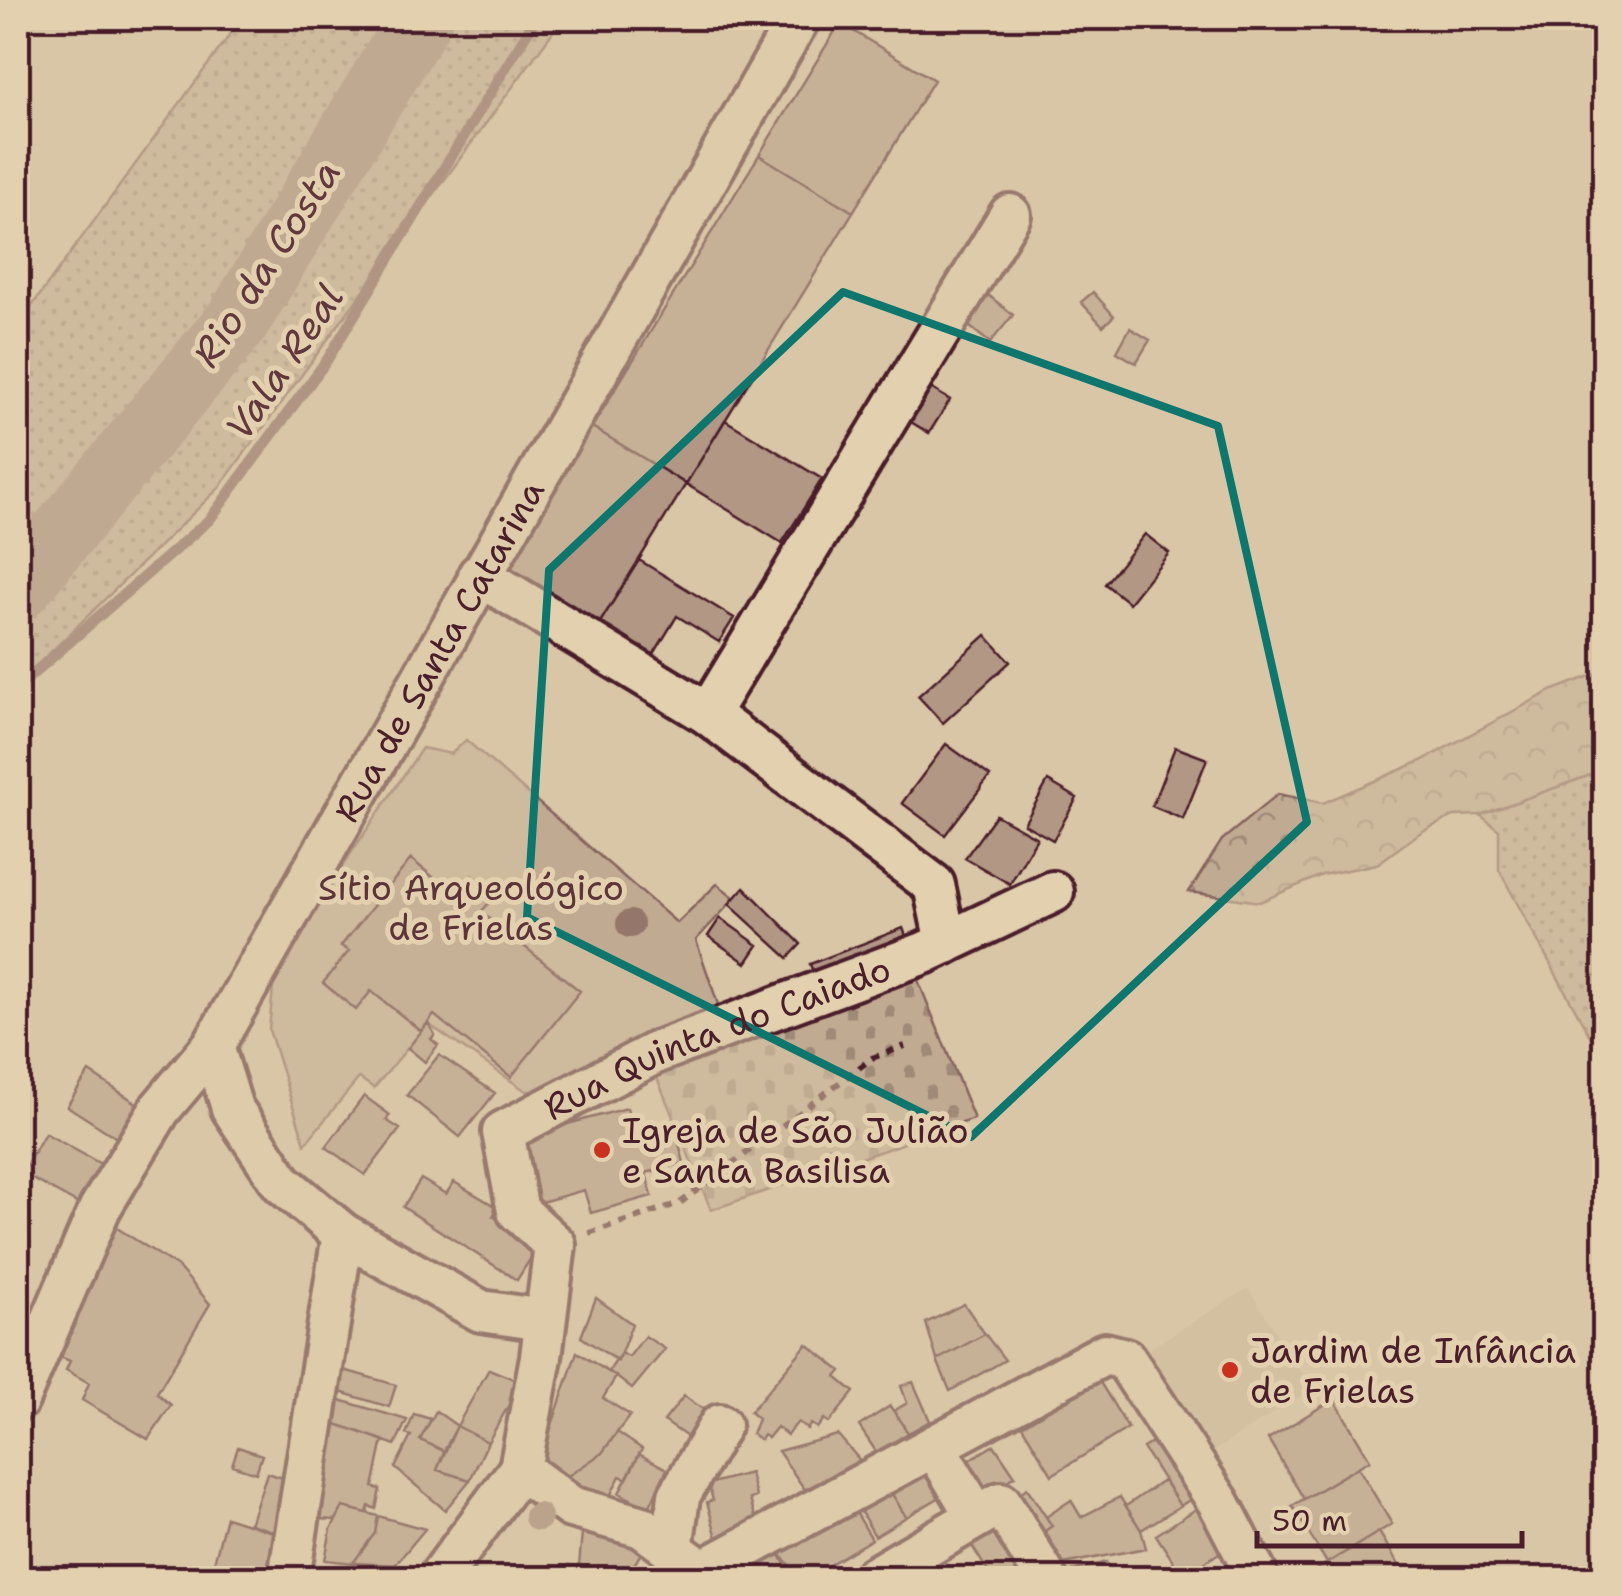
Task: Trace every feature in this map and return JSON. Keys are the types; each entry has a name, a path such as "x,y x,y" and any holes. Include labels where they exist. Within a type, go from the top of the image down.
{"street":[{"name":"Rua de Santa Catarina","path":"18,1400 100,1208 160,1109 213,1046 800,18"},
{"path":"708,714 1010,216"},
{"path":"480,575 708,714 934,885 946,942"},
{"name":"Rua Quinta do Caiado","path":"555,1245 518,1211 504,1132 657,1052 946,942 1053,892"},
{"path":"213,1046 232,1108 282,1183 343,1234 481,1311 543,1320"},
{"path":"290,1578 294,1525 318,1416 343,1234"},
{"path":"439,1578 520,1469 541,1358 555,1245"},
{"path":"694,1569 1105,1354 1125,1359 1219,1503 1258,1578"},
{"path":"694,1569 679,1496 720,1425"},
{"path":"934,1446 977,1518"},
{"path":"520,1469 571,1507 642,1527 694,1569"},
{"path":"873,1578 1001,1503 1046,1578"}],"path":[{"path":"555,1245 680,1203 872,1058 905,1046"}],"highlighted area":[{"path":"843,292 1218,426 1307,822 971,1137 527,917 549,570"}],"shaded area":[{"name":"Jardim de Infância de Frielas","path":"1248,1288 1312,1389 1212,1452 1147,1350"}],"green space":[{"path":"242,18 563,18 219,488 18,684 18,325"},
{"path":"1604,671 1604,770 1480,815 1454,816 1421,832 1377,864 1322,875 1260,902 1189,892 1222,840 1278,794 1323,803 1421,761 1551,691"},
{"name":"Sítio Arqueológico de Frielas","path":"466,740 677,923 717,884 735,898 696,940 722,1016 617,1048 544,1091 526,1091 428,1024 374,1088 359,1078 305,1144 269,1030 275,966 422,748 451,754"},
{"path":"1604,770 1604,1062 1499,870 1499,830 1480,815"},
{"path":"914,970 974,1119 711,1210 653,1068"}],"building":[{"path":"840,23 934,80 853,212 759,155"},
{"path":"759,155 853,212 686,484 592,427"},
{"path":"1093,292 1114,316 1103,326 1081,302"},
{"path":"987,294 1013,315 990,343 964,322"},
{"path":"1130,328 1150,340 1136,363 1117,352"},
{"path":"919,381 950,400 929,433 898,414"},
{"path":"725,420 822,479 782,543 686,484"},
{"path":"592,427 686,484 599,624 505,567"},
{"path":"1145,534 1169,553 1129,603 1105,584"},
{"path":"639,560 734,618 719,642 677,616 652,657 599,624"},
{"path":"986,635 1010,662 943,723 918,696"},
{"path":"946,744 990,776 945,835 902,803"},
{"path":"1175,747 1207,759 1183,819 1152,806"},
{"path":"1048,781 1077,798 1053,840 1024,824"},
{"path":"996,815 1037,838 1010,884 965,858"},
{"path":"411,859 456,896 472,876 496,895 481,912 580,991 511,1077 434,1015 421,1031 371,991 356,1010 323,983 349,951 341,946"},
{"path":"744,887 801,944 788,958 729,904"},
{"path":"720,918 758,945 746,963 708,936"},
{"path":"903,928 910,947 817,983 810,964"},
{"path":"428,1023 435,1035 431,1039 438,1045 425,1062 408,1048"},
{"path":"439,1055 495,1093 460,1137 407,1095"},
{"path":"89,1072 144,1108 123,1142 67,1106"},
{"path":"364,1096 390,1115 386,1120 400,1129 365,1175 326,1147"},
{"name":"Igreja de São Julião e Santa Basilisa","path":"627,1108 634,1131 673,1120 684,1163 646,1173 652,1196 591,1213 584,1190 538,1203 520,1137"},
{"path":"45,1133 106,1167 84,1207 22,1173"},
{"path":"421,1179 446,1194 454,1182 498,1208 493,1216 539,1245 517,1280 403,1207"},
{"path":"106,1221 178,1267 210,1304 157,1393 171,1405 148,1439 82,1400 89,1383 66,1370 70,1361 52,1354"},
{"path":"596,1298 632,1324 618,1361 581,1337"},
{"path":"964,1304 985,1334 937,1360 926,1323"},
{"path":"985,1334 1005,1360 950,1391 937,1360"},
{"path":"645,1336 665,1349 632,1389 609,1371 621,1353 629,1357"},
{"path":"807,1344 841,1371 836,1377 854,1392 829,1423 824,1419 817,1428 811,1424 807,1429 798,1422 787,1435 777,1427 768,1438 763,1435 760,1440 752,1434 758,1419 750,1412"},
{"path":"577,1352 616,1377 603,1398 630,1415 602,1453 565,1478 541,1457"},
{"path":"337,1368 396,1385 389,1407 330,1389"},
{"path":"489,1369 516,1380 516,1392 488,1442 457,1426"},
{"path":"1098,1379 1128,1428 1052,1475 1022,1426"},
{"path":"913,1382 930,1421 908,1433 894,1411 907,1403 901,1386"},
{"path":"684,1396 707,1412 693,1441 664,1421"},
{"path":"330,1397 407,1420 395,1445 328,1421"},
{"path":"1334,1399 1370,1460 1304,1499 1268,1439"},
{"path":"890,1406 908,1433 877,1453 859,1426"},
{"path":"436,1411 457,1426 444,1451 420,1440"},
{"path":"414,1414 431,1419 420,1440 444,1451 437,1470 470,1480 445,1510 395,1468 411,1436 406,1434"},
{"path":"336,1424 383,1440 373,1487 380,1489 376,1509 369,1506 367,1513 343,1507 336,1520 319,1519 317,1510"},
{"path":"457,1426 488,1442 470,1480 437,1470"},
{"path":"617,1432 642,1449 627,1479 620,1476 608,1500 596,1503 565,1478 602,1453"},
{"path":"838,1435 863,1464 808,1494 778,1451"},
{"path":"1158,1439 1194,1497 1180,1506 1143,1448"},
{"path":"994,1445 1015,1476 982,1497 961,1465"},
{"path":"238,1447 262,1455 256,1473 232,1465"},
{"path":"639,1454 667,1469 649,1508 619,1493"},
{"path":"919,1464 940,1497 906,1517 886,1484"},
{"path":"1358,1467 1392,1524 1327,1563 1292,1506"},
{"path":"267,1473 293,1481 279,1533 250,1524"},
{"path":"750,1473 756,1497 750,1499 760,1533 719,1545 707,1502 713,1500 708,1484"},
{"path":"1164,1480 1180,1506 1141,1530 1126,1506"},
{"path":"886,1484 906,1517 875,1536 855,1502"},
{"path":"1027,1488 1052,1526 1032,1540 1007,1502"},
{"path":"1120,1497 1141,1530 1146,1548 1063,1564 1045,1531 1052,1526 1046,1517 1071,1500 1081,1517"},
{"path":"851,1504 872,1539 807,1578 800,1578 776,1549"},
{"path":"343,1507 378,1516 375,1533 353,1563 325,1560 331,1529"},
{"path":"1199,1507 1225,1549 1204,1563 1211,1574 1184,1578 1156,1535"},
{"path":"378,1516 425,1529 395,1565 353,1563 375,1533"},
{"path":"226,1517 283,1535 270,1578 210,1578"},
{"path":"1000,1517 1033,1578 992,1578 967,1538"},
{"path":"583,1523 645,1547 627,1576 579,1566"},
{"path":"1379,1532 1407,1578 1318,1578 1314,1571"},
{"path":"774,1545 793,1578 753,1578 745,1563"},
{"path":"1106,1562 1114,1578 1057,1575"},
{"path":"569,1565 579,1566 627,1576 569,1578"}],"waterway":[{"name":"Rio da Costa","path":"18,588 239,319 420,18"},
{"name":"Vala Real","path":"18,687 210,519 327,360 536,18"}],"place":[{"name":"Igreja de São Julião e Santa Basilisa","path":"602,1150"},
{"name":"Jardim de Infância de Frielas","path":"1230,1370"}]}
